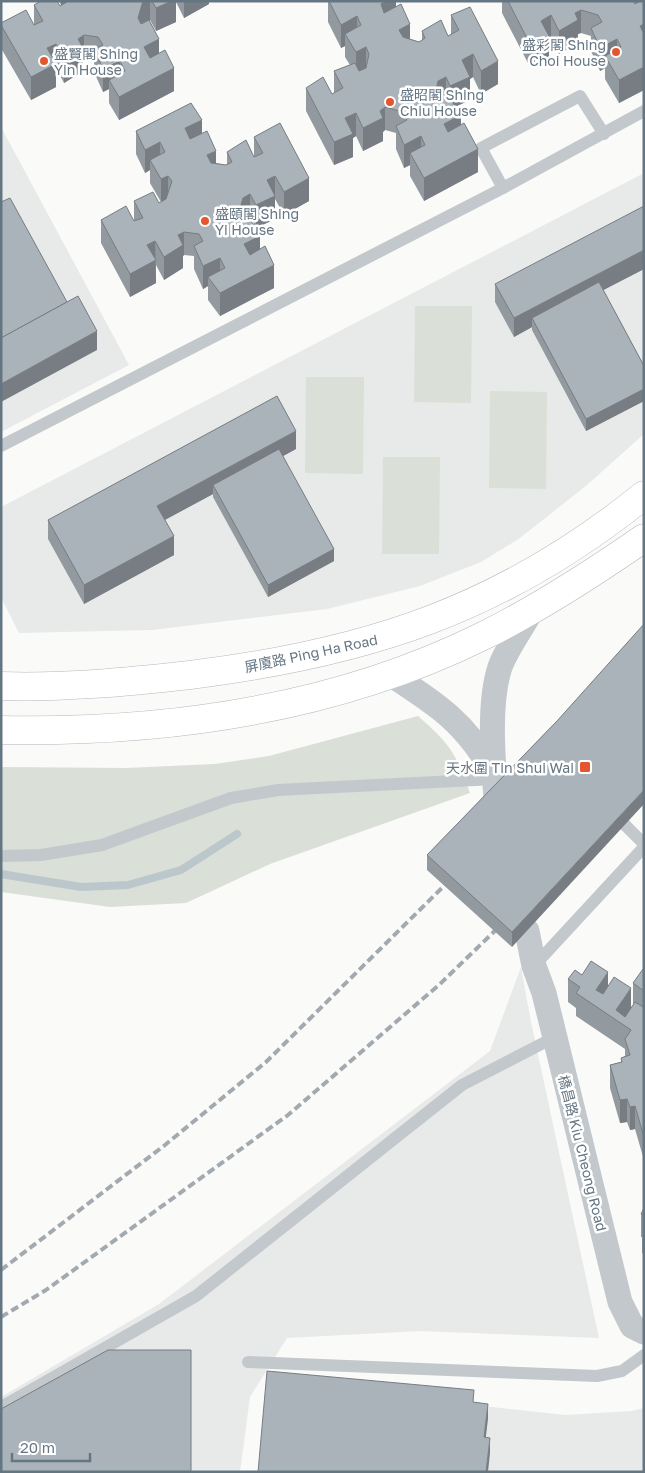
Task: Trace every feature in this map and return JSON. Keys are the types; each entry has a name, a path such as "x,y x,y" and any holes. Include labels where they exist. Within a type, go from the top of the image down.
{"main road":[{"name":"屏廈路 Ping Ha Road","path":"1,686 120,682 236,669 295,659 380,638 441,617 511,584 576,545 644,495"},
{"path":"1,730 80,730 218,716 306,699 390,674 482,636 532,610 572,587 644,538"}],"street":[{"path":"495,783 494,708 500,667 532,610"},
{"path":"390,674 426,697 459,724 477,745 495,783"},
{"name":"橋昌路 Kiu Cheong Road","path":"527,931 534,966 544,993 620,1302 632,1326 644,1332"}],"lane":[{"path":"503,188 481,148 580,96 604,134"},
{"path":"1,446 503,188 644,111"},
{"path":"1,856 41,855 102,845 231,798 278,790 495,783"},
{"path":"534,966 644,845 625,825"},
{"path":"1,1407 196,1296 462,1085 555,1037"},
{"path":"248,1362 597,1376 622,1371 644,1356"}],"shaded area":[{"path":"1,127 129,365 1,432"},
{"path":"644,173 644,434 587,485 520,538 481,562 420,586 327,609 152,630 19,633 1,597 1,507"},
{"path":"415,306 472,306 471,403 414,402"},
{"path":"306,377 364,377 363,474 305,473"},
{"path":"490,391 547,392 546,489 489,488"},
{"path":"383,457 440,457 439,554 382,554"},
{"path":"418,716 451,750 461,768 470,793 270,864 186,903 110,907 1,892 1,767 126,768 215,764 269,756"},
{"path":"521,967 531,1022 599,1338 420,1331 287,1338 250,1397 240,1472 1,1472 1,1397 159,1304 490,1051"},
{"path":"474,1405 565,1415 631,1411 644,1408 644,1472 259,1472"}],"building":[{"path":"41,1 57,1 60,6 67,1 143,1 138,18 141,24 149,20 159,39 144,47 150,58 165,50 174,68 119,97 109,80 125,71 120,61 103,69 94,49 103,45 98,37 84,35 78,39 83,48 64,60 56,44 47,48 56,64 31,77 1,23 26,10 34,25 43,21 34,5"},
{"path":"152,1 172,1 156,8"},
{"name":"盛昭閣 Shing Chiu House","path":"329,1 386,1 381,4 384,13 401,4 410,24 399,30 403,37 419,42 425,38 422,31 441,20 448,36 459,30 451,15 470,7 498,61 481,71 473,54 462,60 470,77 450,86 446,77 438,81 435,95 439,102 449,97 461,115 444,124 448,132 464,123 478,149 424,178 410,153 425,145 421,136 404,145 396,126 407,120 403,112 385,107 380,111 383,118 363,128 356,113 345,118 353,134 334,142 306,88 323,77 332,94 343,88 334,71 355,63 359,71 366,68 369,54 366,47 356,52 345,34 361,25 357,16 341,25"},
{"path":"508,1 633,1 635,4 644,1 644,24 640,26 644,34 644,67 619,80 605,56 621,47 617,39 600,48 591,28 602,22 598,15 581,10 575,13 578,20 559,31 551,15 541,21 549,36 530,44"},
{"name":"盛頤閣 Shing Yi House","path":"191,103 202,120 185,128 190,139 207,131 216,151 207,155 211,163 226,165 232,162 227,152 246,140 254,157 263,153 254,137 280,123 309,178 284,192 275,176 267,180 275,196 256,205 250,194 243,198 238,215 241,221 249,217 260,236 244,244 250,255 265,246 274,265 220,293 208,277 225,268 220,258 203,266 194,246 203,241 199,234 184,232 178,235 183,245 164,257 155,241 147,245 156,260 130,274 101,220 126,206 134,221 143,218 134,201 153,192 159,203 166,199 172,181 168,176 161,179 150,160 165,152 160,142 145,150 136,131"},
{"path":"10,198 67,302 1,338 1,202"},
{"path":"644,206 644,250 514,318 495,284"},
{"path":"599,282 644,366 644,389 586,419 532,318"},
{"path":"78,296 97,331 1,384 1,338"},
{"path":"277,396 296,431 157,506 174,536 84,585 48,520"},
{"path":"279,449 334,549 268,585 213,485"},
{"name":"天水圍 Tin Shui Wai","path":"644,624 644,790 512,932 427,855 557,721"},
{"path":"591,961 608,972 596,990 603,994 614,977 631,988 616,1010 625,1017 635,1002 643,1007 644,1005 644,1137 635,1106 630,1107 627,1099 620,1100 610,1065 622,1062 621,1058 630,1055 625,1039 631,1030 576,993 580,987 568,979 575,970 582,975"},
{"path":"644,970 644,991 633,983"},
{"path":"108,1350 191,1350 191,1472 1,1472 1,1409"},
{"path":"267,1371 474,1390 473,1402 488,1404 484,1437 490,1438 486,1472 258,1472"}],"waterway":[{"path":"1,874 81,887 128,885 181,870 237,834"}],"railway":[{"path":"1,1270 165,1145 266,1062 455,875"},
{"path":"1,1317 46,1290 288,1115 440,984 504,922"}],"place":[{"name":"盛彩閣 Shing Choi House","path":"616,52"},
{"name":"盛賢閣 Shing Yin House","path":"44,61"},
{"name":"盛昭閣 Shing Chiu House","path":"390,102"},
{"name":"盛頤閣 Shing Yi House","path":"205,221"},
{"name":"天水圍 Tin Shui Wai","path":"585,767"}]}
